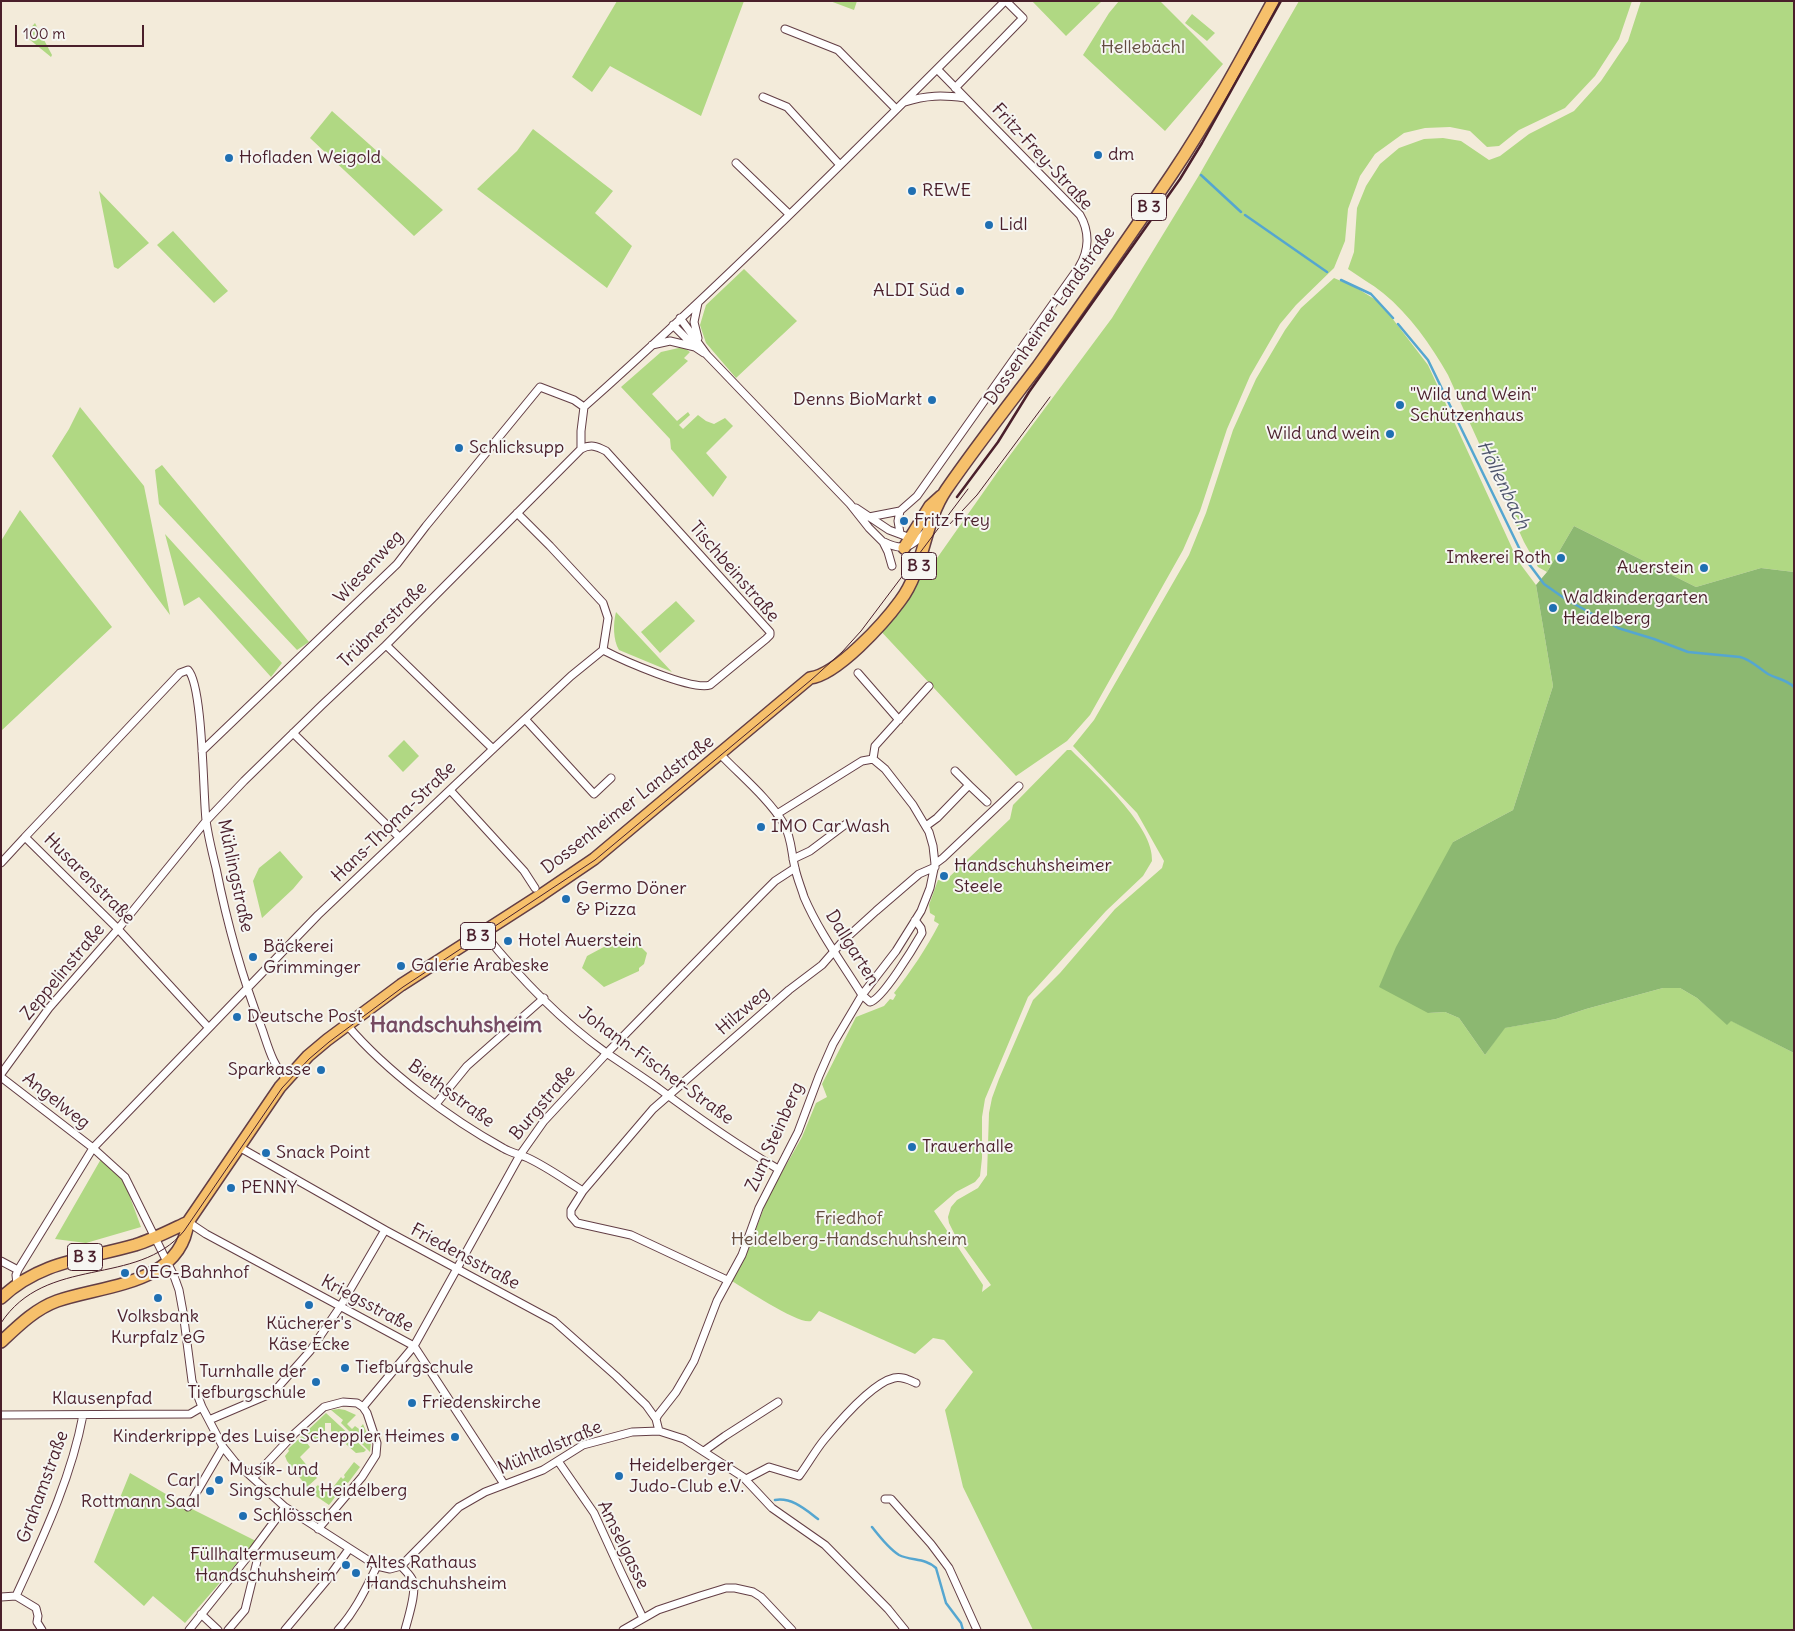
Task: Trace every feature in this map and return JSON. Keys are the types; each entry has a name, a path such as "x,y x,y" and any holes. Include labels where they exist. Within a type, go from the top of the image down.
{"main road":[{"name":"Dossenheimer Landstraße","path":"900,601 914,558 906,541 930,506 944,493 1038,366 1172,173 1209,114 1273,1"},
{"name":"Dossenheimer Landstraße","path":"188,1222 286,1079 308,1056 402,985 594,859 810,678 826,673 854,652 900,601 914,578 930,528 944,493"},
{"name":"B 3","path":"1,1298 17,1284 44,1269 57,1264 135,1245 155,1238 188,1222"},
{"name":"B 3","path":"1,1342 28,1317 50,1304 145,1276 168,1262 175,1255 184,1240 188,1222"}],"street":[{"path":"581,449 580,431 584,408 698,303 937,70 1005,1 1023,18 955,88"},
{"path":"785,28 838,50 896,109"},
{"name":"Fritz-Frey-Straße","path":"900,511 917,496 1082,262 1088,236 1085,223 1080,215 937,70"},
{"path":"903,103 922,96 944,95 965,98"},
{"path":"763,97 787,107 840,164"},
{"path":"736,163 789,214"},
{"path":"697,344 694,322 698,303"},
{"path":"680,318 697,344 850,504 883,542 892,566"},
{"path":"673,325 697,344"},
{"path":"652,345 670,341 697,344"},
{"name":"Wiesenweg","path":"202,751 397,564 540,387 574,400 584,408"},
{"name":"Tischbeinstraße","path":"581,449 588,445 596,446 606,451 770,632 766,639 706,687 661,674 603,650"},
{"name":"Trübnerstraße","path":"206,822 293,733 386,645 581,449"},
{"path":"850,504 906,541"},
{"path":"869,517 900,511 898,520 906,541"},
{"path":"516,513 550,546 603,603 608,618 603,650"},
{"name":"Dossenheimer Landstraße","path":"906,541 930,528"},
{"path":"883,542 894,547 906,541"},
{"path":"386,645 493,749"},
{"name":"Hans-Thoma-Straße","path":"18,1270 93,1148 318,915 525,719 603,650"},
{"name":"Mühlingstraße","path":"188,670 193,677 196,691 206,822 222,902 247,990 276,1067 286,1079"},
{"name":"Husarenstraße","path":"188,670 180,673 25,838 118,929 208,1027"},
{"path":"858,673 899,720"},
{"path":"777,814 862,761 873,759 875,746 929,686"},
{"path":"525,719 594,794 611,778"},
{"path":"293,733 399,837"},
{"path":"720,754 777,814 790,838 795,868"},
{"name":"Zum Steinberg","path":"656,1419 688,1372 717,1301 742,1255 759,1208 798,1132 828,1055 862,995 896,951 921,911 930,888 935,865 932,839 926,826 885,769 873,759"},
{"path":"955,771 987,802"},
{"path":"926,826 937,818 969,785"},
{"path":"935,865 1019,786"},
{"path":"450,790 524,871 535,888"},
{"name":"Zeppelinstraße","path":"1,1076 49,1008 118,929 206,822"},
{"path":"793,858 810,852 846,824"},
{"path":"1,863 25,838"},
{"name":"Hilzweg","path":"583,1192 646,1116 793,986 822,964 912,879 935,865"},
{"name":"Dallgarten","path":"795,868 809,908 862,995 870,1002 874,1002 888,985 922,933 915,920"},
{"name":"Burgstraße","path":"363,1407 414,1346 520,1155 535,1132 607,1053 761,895 776,881 795,868"},
{"name":"Johann-Fischer-Straße","path":"483,932 510,964 578,1030 668,1096 778,1169"},
{"path":"436,1104 467,1066 544,998"},
{"name":"Biethsstraße","path":"347,1025 390,1066 436,1104 492,1142 512,1153 528,1158 583,1192"},
{"name":"Angelweg","path":"1,1076 93,1148 125,1177 155,1238"},
{"name":"Friedensstraße","path":"240,1147 385,1230 554,1321 616,1376 646,1405 656,1419"},
{"path":"583,1192 571,1213 572,1219 577,1223 631,1235 727,1280"},
{"name":"Kriegsstraße","path":"188,1222 206,1234 414,1346 504,1484"},
{"path":"209,1420 270,1394 275,1390 310,1351 340,1307 385,1230"},
{"path":"155,1238 168,1262 179,1290 192,1381 202,1407 222,1447 235,1462 285,1507 318,1529 377,1566 390,1569 401,1566 413,1580 414,1594 404,1630"},
{"path":"1,1261 18,1270 16,1275 17,1284"},
{"path":"746,1479 769,1467 799,1476 836,1426 874,1388 895,1378 904,1378 916,1383"},
{"path":"253,1478 294,1434 324,1407 343,1402 357,1403 363,1407 367,1413 377,1443 376,1455 362,1477 318,1529"},
{"path":"704,1451 778,1402"},
{"name":"Klausenpfad","path":"1,1415 190,1414 202,1407"},
{"name":"Grahamstraße","path":"16,1596 54,1513 80,1433 83,1415"},
{"path":"656,1419 659,1431"},
{"name":"Mühltalstraße","path":"401,1566 459,1507 504,1484 536,1473 584,1446 632,1432 659,1431 676,1435 746,1479 772,1508 825,1545 888,1609 904,1630"},
{"path":"188,1507 222,1447"},
{"name":"Amselgasse","path":"558,1461 594,1513 643,1618"},
{"path":"885,1499 891,1498 941,1556 959,1587 976,1630"},
{"path":"189,1630 285,1507"},
{"path":"284,1630 326,1582 349,1549"},
{"path":"228,1630 245,1610 249,1598 258,1557 253,1550"},
{"path":"338,1630 360,1602 377,1566"},
{"path":"623,1630 658,1610 726,1588 753,1592 762,1597 792,1630"},
{"path":"1,1597 16,1596 36,1608 37,1622 42,1630"},
{"path":"201,1614 218,1630"}],"green space":[{"path":"617,1 744,1 701,116 610,66 592,92 572,77"},
{"path":"830,1 857,1 854,10"},
{"path":"1032,1 1102,1 1066,36"},
{"name":"Hellebächl","path":"1119,1 1160,1 1223,64 1165,131 1083,55 1109,13"},
{"path":"1299,1 1632,1 1619,39 1595,76 1565,108 1519,130 1499,146 1487,147 1470,131 1450,127 1425,128 1404,133 1375,154 1360,176 1348,209 1345,241 1334,268 1296,305 1280,324 1250,376 1227,429 1200,511 1183,550 1090,715 1067,741 1016,776 877,627 935,561 999,470 1112,318 1198,177"},
{"path":"1641,1 1794,1 1794,572 1761,568 1696,587 1574,526 1547,572 1538,567 1524,542 1448,375 1434,353 1411,321 1393,302 1348,269 1354,252 1357,208 1366,186 1380,164 1399,148 1424,139 1443,138 1461,141 1489,160 1500,156 1529,134 1574,111 1601,81 1628,41"},
{"path":"1192,14 1215,33 1207,41 1185,23"},
{"path":"35,23 52,55 51,57 24,35"},
{"path":"332,111 443,210 414,236 310,138"},
{"path":"533,129 613,191 595,213 632,246 607,288 477,189 517,151"},
{"path":"99,191 149,243 118,269 114,267"},
{"path":"173,231 228,291 214,303 157,245"},
{"path":"744,269 797,321 736,378 706,343 700,325 706,305"},
{"name":"Friedhof Heidelberg-Handschuhsheim","path":"1334,278 1355,287 1376,300 1428,365 1518,561 1536,585 1553,686 1513,810 1453,842 1428,1013 1445,1012 1459,1018 1485,1055 1504,1028 1556,1019 1663,988 1680,988 1697,998 1727,1024 1730,1020 1794,1053 1794,1630 1033,1630 963,1487 945,1410 973,1372 944,1340 933,1338 915,1354 819,1311 811,1321 795,1318 732,1281 744,1260 768,1197 802,1137 816,1103 827,1097 822,1084 856,1017 884,1006 890,999 893,1000 896,995 894,993 918,960 939,924 934,921 935,916 930,913 929,905 938,880 945,881 1010,819 1013,805 1067,750 1071,750 1108,786 1134,817 1150,847 1152,861 1143,876 1106,911 1028,997 985,1099 982,1117 980,1176 975,1182 956,1192 934,1211 983,1285 982,1292 991,1285 955,1235 948,1217 951,1207 957,1200 978,1188 987,1175 989,1113 999,1079 1033,1000 1060,973 1115,909 1162,868 1164,861 1137,813 1073,746 1094,720 1189,555 1206,513 1233,430 1256,379 1285,330 1301,308"},
{"path":"683,347 690,352 684,358 688,361 652,394 677,421 688,412 690,415 679,425 683,429 698,415 714,424 725,418 733,426 706,453 727,477 713,497 671,449 670,439 621,387 661,352"},
{"path":"80,407 144,486 170,615 52,456"},
{"path":"162,465 309,642 297,650 159,504 155,470"},
{"path":"20,510 112,627 1,731 1,541"},
{"path":"1574,526 1696,587 1761,568 1794,572 1794,1053 1731,1021 1727,1025 1697,998 1680,988 1663,988 1556,1019 1505,1028 1485,1055 1459,1018 1445,1012 1428,1013 1379,987 1396,947 1453,842 1513,810 1553,686 1536,585 1547,572"},
{"path":"165,534 282,663 271,677 199,597 184,606"},
{"path":"676,601 695,621 660,653 641,632"},
{"path":"616,612 672,672 619,650 614,631"},
{"path":"404,740 419,756 403,772 388,756"},
{"path":"280,851 303,877 262,918 253,881 259,868"},
{"path":"628,934 647,953 644,964 639,968 639,971 604,987 582,968 587,956"},
{"path":"101,1159 123,1178 141,1227 86,1243 55,1239"},
{"path":"339,1409 356,1415 347,1424 352,1429 355,1426 359,1429 363,1424 371,1443 370,1452 341,1423 343,1420 331,1410"},
{"path":"326,1413 366,1450 356,1453 331,1431 331,1423 325,1423 325,1431 314,1443 310,1439 307,1443 310,1447 300,1457 317,1478 307,1487 285,1456 289,1451 288,1449"},
{"path":"354,1462 360,1467 329,1505 310,1492 318,1485 322,1491 326,1492 332,1487 334,1488 341,1477 343,1479 345,1477 344,1475"},
{"path":"130,1473 188,1507 256,1541 185,1623 153,1596 144,1606 94,1562"}],"waterway":[{"name":"Höllenbach","path":"1201,175 1241,212"},
{"name":"Höllenbach","path":"1245,215 1327,272"},
{"name":"Höllenbach","path":"1341,280 1371,294 1393,318"},
{"name":"Höllenbach","path":"1398,324 1428,360 1523,556 1544,584 1564,598"},
{"name":"Höllenbach","path":"1567,600 1618,628 1688,652 1744,658 1768,674 1794,687"},
{"path":"775,1500 793,1502 818,1519"},
{"path":"872,1527 888,1546 899,1555 923,1561 936,1568 946,1603 961,1623 963,1630"}],"tram line":[{"path":"948,526 977,495 1050,397"},
{"path":"1,1323 20,1302 42,1288 66,1279 142,1260 164,1248 184,1231 282,1088 309,1059 403,987 595,860 811,680 842,652 861,631 968,489"}],"railway":[{"path":"957,497 998,442 1029,392 1180,179 1281,1"}],"place":[{"name":"dm","path":"1098,155"},
{"name":"Hofladen Weigold","path":"229,158"},
{"name":"REWE","path":"912,191"},
{"name":"Lidl","path":"989,225"},
{"name":"ALDI Süd","path":"960,291"},
{"name":"Denns BioMarkt","path":"932,400"},
{"name":"\"Wild und Wein\" Schützenhaus","path":"1400,405"},
{"name":"Wild und wein","path":"1390,434"},
{"name":"Schlicksupp","path":"459,448"},
{"name":"Fritz Frey","path":"904,521"},
{"name":"Imkerei Roth","path":"1561,558"},
{"name":"Auerstein","path":"1704,568"},
{"name":"Waldkindergarten Heidelberg","path":"1553,608"},
{"name":"IMO Car Wash","path":"761,827"},
{"name":"Handschuhsheimer Steele","path":"944,876"},
{"name":"Germo Döner & Pizza","path":"566,899"},
{"name":"Hotel Auerstein","path":"508,941"},
{"name":"Bäckerei Grimminger","path":"253,957"},
{"name":"Galerie Arabeske","path":"401,966"},
{"name":"Deutsche Post","path":"237,1017"},
{"name":"Sparkasse","path":"321,1070"},
{"name":"Trauerhalle","path":"912,1147"},
{"name":"Snack Point","path":"266,1153"},
{"name":"PENNY","path":"231,1188"},
{"name":"OEG-Bahnhof","path":"125,1273"},
{"name":"Volksbank Kurpfalz eG","path":"158,1298"},
{"name":"Kücherer's Käse Ecke","path":"309,1305"},
{"name":"Tiefburgschule","path":"345,1368"},
{"name":"Turnhalle der Tiefburgschule","path":"316,1382"},
{"name":"Friedenskirche","path":"412,1403"},
{"name":"Kinderkrippe des Luise Scheppler Heimes","path":"455,1437"},
{"name":"Heidelberger Judo-Club e.V.","path":"619,1476"},
{"name":"Musik- und Singschule Heidelberg","path":"219,1480"},
{"name":"Carl Rottmann Saal","path":"210,1491"},
{"name":"Schlösschen","path":"243,1516"},
{"name":"Füllhaltermuseum Handschuhsheim","path":"346,1565"},
{"name":"Altes Rathaus Handschuhsheim","path":"356,1573"}],"district":[{"name":"Handschuhsheim","path":"456,1026"}]}
